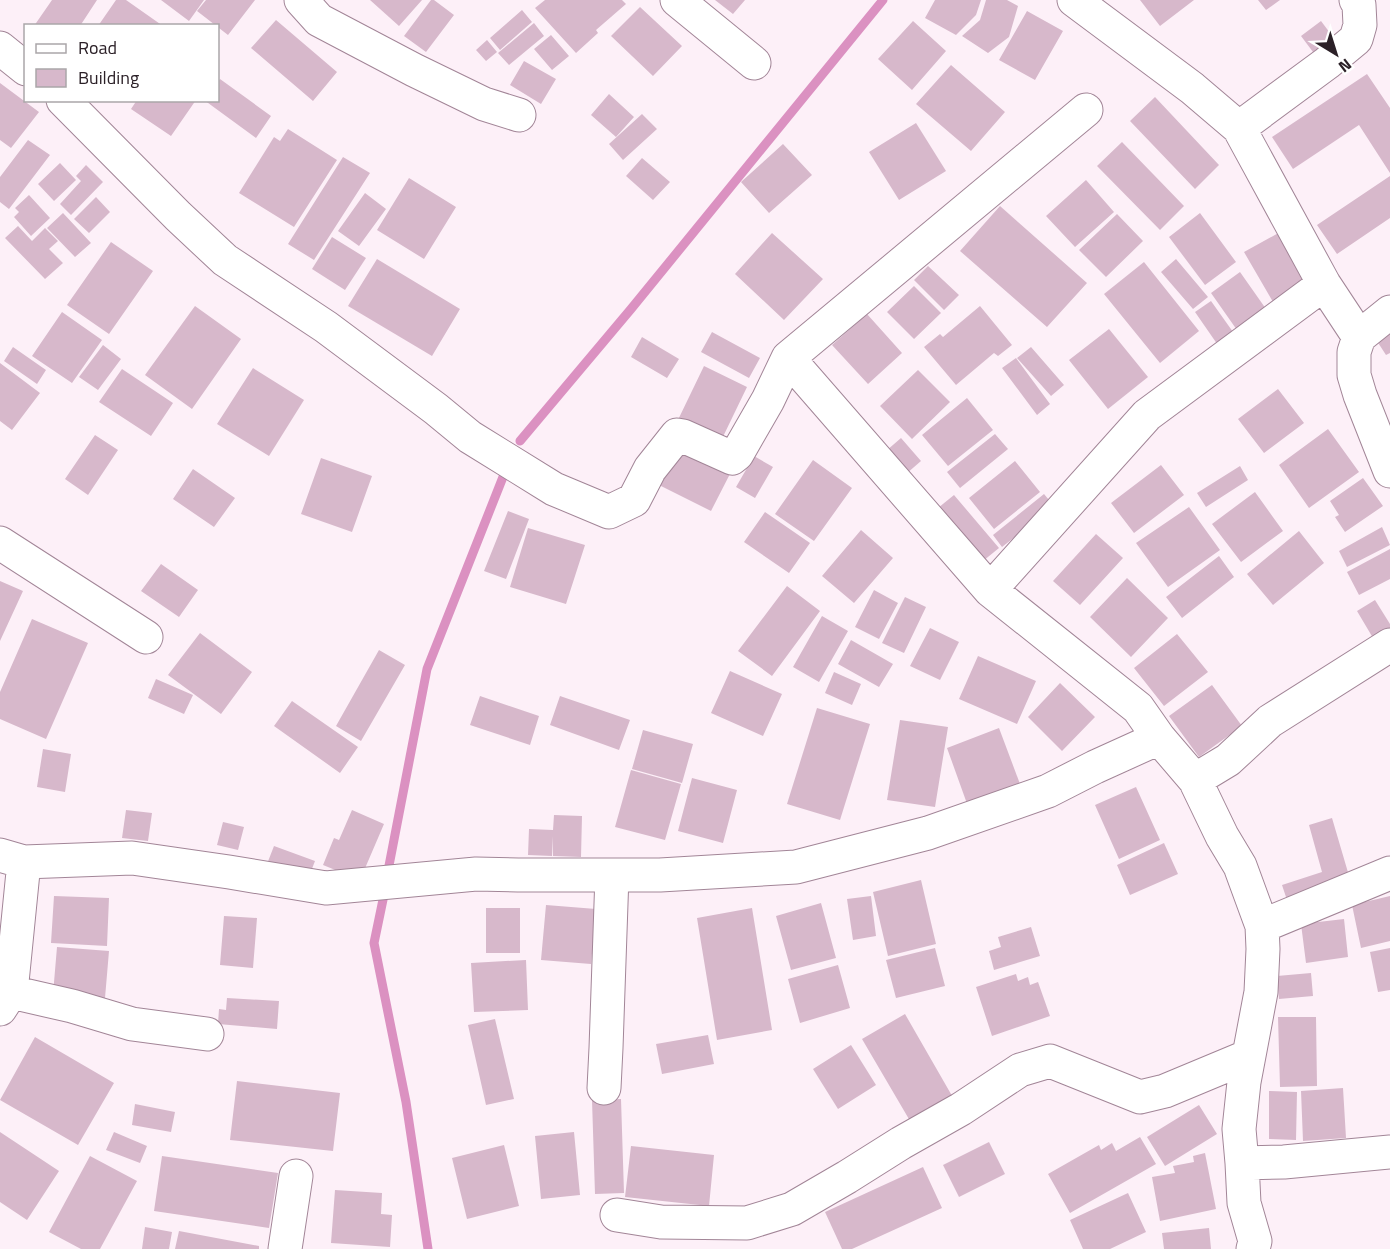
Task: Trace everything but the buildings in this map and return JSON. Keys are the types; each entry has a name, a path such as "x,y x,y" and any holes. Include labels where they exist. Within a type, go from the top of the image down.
{"street":[{"path":"301,0 319,20 361,43 484,104 519,115"},
{"path":"677,0 754,63"},
{"path":"1074,0 1192,88 1239,128 1324,284 1359,337"},
{"path":"1239,128 1356,39 1360,25 1359,5 1356,0"},
{"path":"0,48 24,67"},
{"path":"65,102 225,260 326,327 470,437 554,489 609,513 634,500 650,469 677,435 732,458 737,454 768,400 788,358 1086,110"},
{"path":"990,590 1147,415 1324,284"},
{"path":"1390,312 1359,337 1354,352 1354,375 1360,395 1390,471"},
{"path":"788,358 990,590 1138,708 1159,738 1196,780 1222,836 1240,866 1262,926 1261,992 1239,1129 1244,1203 1255,1241 1253,1249"},
{"path":"0,543 146,637"},
{"path":"1196,780 1228,760 1270,721 1390,645"},
{"path":"207,1034 132,1024 72,1006 6,1000 12,858 132,858 326,888 476,874 660,875 796,867 928,833 1048,791 1159,738"},
{"path":"1262,926 1390,873"},
{"path":"604,1088 612,875"},
{"path":"617,1215 661,1222 747,1223 792,1209 961,1109 1020,1070 1050,1061 1140,1096 1164,1091 1249,1056"},
{"path":"1242,1162 1284,1162 1390,1152"},
{"path":"285,1249 296,1176"}],"waterway":[{"path":"520,441 631,309 883,0"},
{"path":"387,876 427,669 503,477"},
{"path":"385,890 374,943 406,1102 428,1249"}]}
